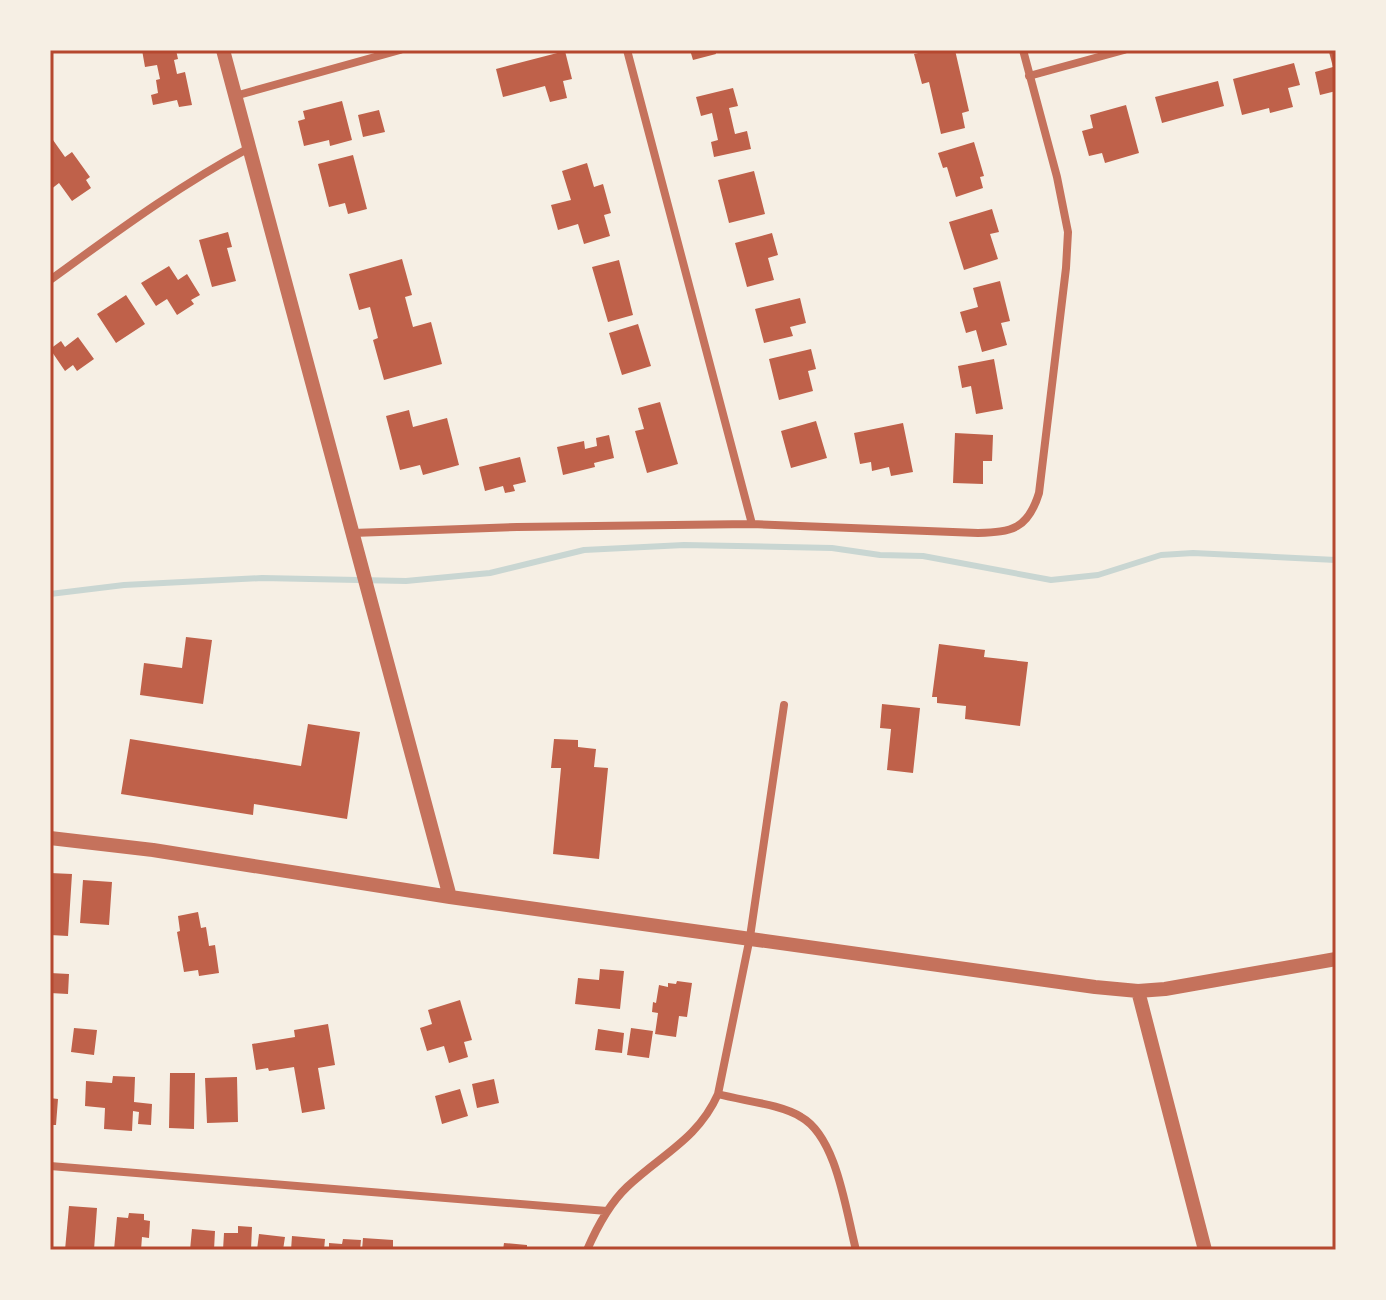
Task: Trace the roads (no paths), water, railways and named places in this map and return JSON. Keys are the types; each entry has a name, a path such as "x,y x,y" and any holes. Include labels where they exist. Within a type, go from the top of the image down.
{"street":[{"path":"223,50 450,897"},
{"path":"235,96 400,50"},
{"path":"627,50 752,524"},
{"path":"353,533 752,524 978,533 1016,528 1034,509 1039,493 1068,232 1057,177 1023,50"},
{"path":"1029,76 1124,50"},
{"path":"50,280 188,182 249,148"},
{"path":"587,1250 607,1211 625,1188 697,1130 709,1115 718,1094 750,937 784,705"},
{"path":"50,838 153,850 450,897 1095,987 1138,991 1194,986 1336,959"},
{"path":"1138,991 1205,1250"},
{"path":"718,1094 800,1116 820,1133 833,1159 856,1250"},
{"path":"50,1166 607,1211"}],"waterway":[{"path":"50,594 124,585 262,578 406,581 490,573 584,550 684,545 832,548 880,555 923,556 1051,580 1098,575 1161,555 1193,553 1336,560"}]}
